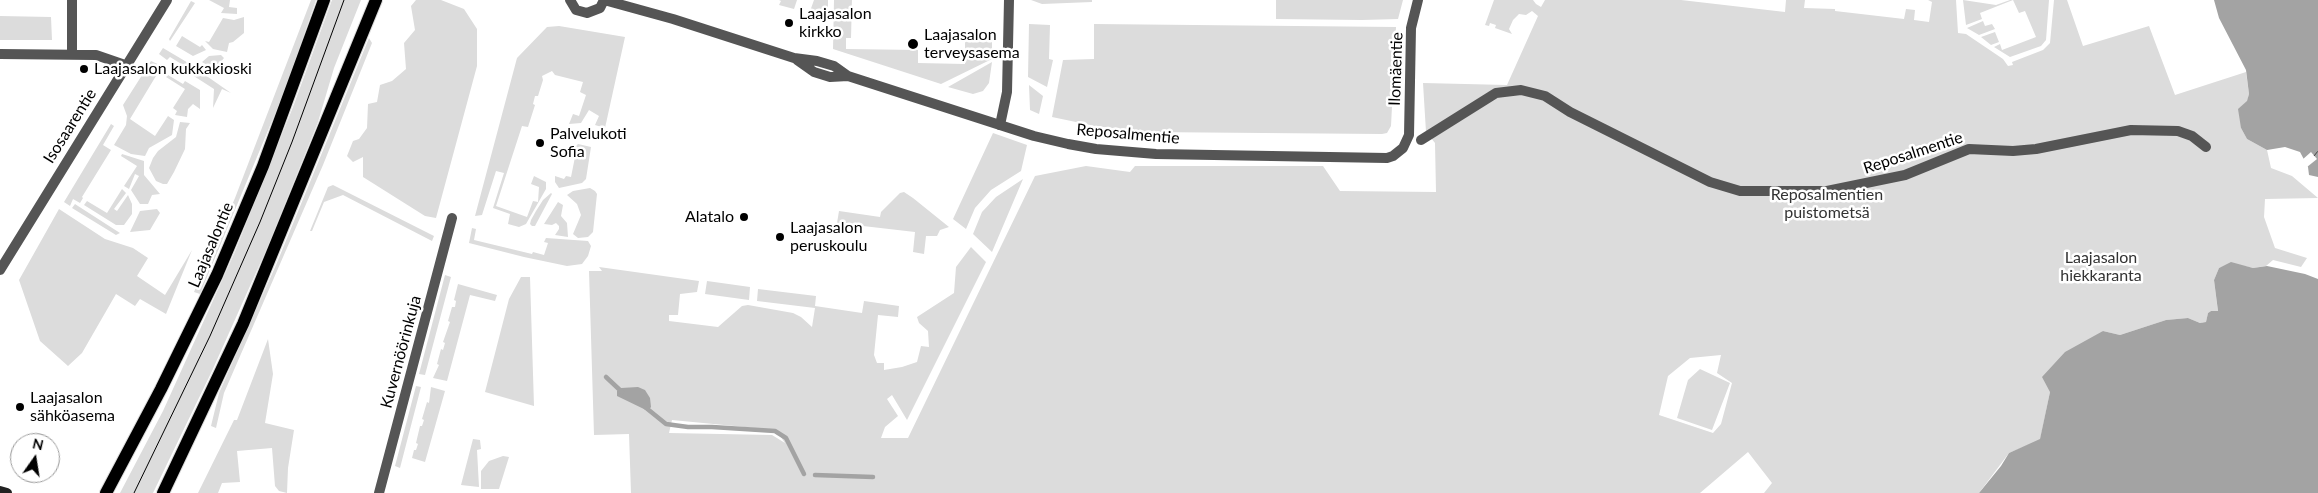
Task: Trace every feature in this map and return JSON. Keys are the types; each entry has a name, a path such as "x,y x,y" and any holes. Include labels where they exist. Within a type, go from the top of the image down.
{"main road":[{"name":"Laajasalontie","path":"106,493 161,389 217,276 263,166 324,0"},
{"path":"162,493 250,307 376,0"},
{"path":"0,491 6,493"}],"street":[{"path":"72,0 72,54"},
{"name":"Isosaarentie","path":"0,270 125,65 167,0"},
{"path":"569,1 576,10 587,13 596,10 604,0"},
{"name":"Reposalmentie","path":"604,0 673,19 794,58 817,61 834,66 848,76 1000,125 1068,144 1096,149 1156,154 1388,158 1399,152 1408,140"},
{"path":"1000,125 1007,92 1009,0"},
{"name":"Ilomäentie","path":"1408,140 1411,28 1418,0"},
{"path":"0,54 96,55 125,65"},
{"name":"Reposalmentie","path":"1421,140 1496,93 1521,90 1533,91 1544,96 1570,112 1701,178 1740,191 1827,191 1905,175 1969,149 1996,151 2036,149 2131,130 2178,131 2192,136 2206,147"},
{"name":"Kuvernöörinkuja","path":"379,493 452,218"}],"green space":[{"path":"209,0 230,0 229,7 237,8 237,14 221,13 224,8"},
{"path":"311,0 316,0 284,92 200,294 194,292 235,198"},
{"path":"332,0 361,0 334,68 318,122 267,248 212,371 153,493 120,493 163,411 234,254 293,107"},
{"path":"416,0 441,0 464,9 477,29 477,66 436,218 425,216 363,177 363,157 353,162 347,156 353,141 359,139 367,128 368,104 377,102 380,85 392,81 406,69 404,43 415,30 411,6"},
{"path":"779,0 797,0 794,9 779,5 781,1"},
{"path":"814,0 828,0 828,19 809,14"},
{"path":"834,0 852,0 851,38 846,38 846,49 918,50 918,63 965,64 965,39 990,39 992,40 992,59 941,84 833,49"},
{"path":"1031,0 1092,0 1092,2 1042,4"},
{"path":"1276,0 1403,0 1398,19 1362,20 1276,19"},
{"name":"Reposalmentien puistometsä","path":"1494,0 1533,0 1541,7 1545,0 1681,0 1785,12 1786,0 1805,0 1804,8 1835,9 1835,11 1904,19 1906,9 1915,10 1914,20 1929,22 1932,2 1928,0 1956,0 1958,33 1966,34 2003,59 2008,66 2013,65 2012,62 2043,50 2050,43 2054,0 2067,0 2083,46 2149,26 2175,95 2246,72 2249,94 2241,128 2247,139 2267,150 2271,168 2292,176 2318,198 2265,199 2264,217 2275,248 2307,258 2301,267 2273,260 2266,266 2253,268 2231,263 2219,268 2214,280 2218,312 2211,311 2208,313 2206,322 2200,323 2188,318 2166,320 2120,335 2103,331 2050,392 2040,440 2009,453 1979,493 1764,493 1772,483 1748,452 1700,493 631,493 629,434 594,435 589,271 602,271 599,267 699,281 697,292 680,294 678,315 669,315 669,321 718,327 742,306 748,305 793,313 801,317 812,327 815,308 757,301 758,289 816,296 815,306 862,313 864,301 899,306 898,317 878,315 874,355 877,363 884,363 884,370 917,362 921,346 929,347 928,331 919,323 917,317 954,293 956,267 971,247 986,262 907,420 892,395 887,399 898,416 885,427 881,438 908,438 1035,176 1086,166 1130,172 1135,166 1323,166 1340,191 1436,192 1435,143 1426,132 1423,83 1507,85 1538,16 1532,11 1526,15 1519,14 1513,20 1509,29 1512,34 1495,28 1496,25 1490,23 1489,26 1485,25","holes":["1721,355 1717,373 1732,383 1721,424 1713,433 1659,415 1668,376 1690,358","672,420 776,430 785,443 772,435 669,433"]},
{"path":"1963,0 1996,5 2013,0 1980,13 1982,19 1966,25"},
{"path":"2013,0 2049,0 2046,40 2041,46 2010,57 1994,47 2000,44 2002,50 2036,37 2025,11 2019,13"},
{"path":"191,1 195,3 170,41 169,39"},
{"path":"0,16 51,17 52,40 0,40"},
{"path":"244,17 244,33 229,43 227,52 213,49 205,41 209,42 223,18 234,20"},
{"path":"1983,21 1985,26 1992,24 1995,29 1979,35 1967,28"},
{"path":"1029,24 1050,25 1049,59 1053,60 1047,87 1028,77"},
{"path":"1094,24 1396,27 1391,126 1387,133 1382,134 1146,132 1095,126 1052,117 1063,60 1094,59"},
{"path":"559,26 625,37 605,128 595,125 599,116 589,110 581,123 569,124 573,114 579,116 586,95 580,92 583,82 555,75 552,71 542,76 543,80 538,96 535,96 533,104 535,105 528,127 522,126 496,206 527,217 533,201 538,202 539,187 531,184 534,176 546,182 546,189 526,224 519,227 508,224 510,214 493,208 504,173 496,171 482,215 475,216 517,58 547,27"},
{"path":"1995,32 1999,42 1991,45 1981,37"},
{"path":"182,36 200,47 202,45 206,50 193,56 176,46"},
{"path":"369,38 372,43 323,165 224,393 216,428 211,426 219,393 276,265"},
{"path":"163,48 231,93 222,89 213,108 214,89 186,71 188,68 170,57 167,60 159,54"},
{"path":"221,55 224,58 216,68 213,69 202,62 209,56"},
{"path":"151,61 162,66 130,119 155,136 168,116 174,120 172,135 149,148 145,156 131,154 114,145 126,125 127,116 123,105"},
{"path":"992,62 989,83 983,91 973,94 948,87"},
{"path":"168,75 183,84 185,81 200,90 200,109 193,104 188,109 187,117 175,115 177,111 173,108 185,89 166,77"},
{"path":"1029,85 1043,96 1039,114 1030,110"},
{"path":"180,122 190,123 186,129 185,149 167,184 163,184 156,181 149,168 158,151 176,137"},
{"path":"111,124 114,126 103,145 111,150 80,203 73,199 70,206 64,202"},
{"path":"993,133 1027,145 1021,171 991,190 975,208 966,229 953,219"},
{"path":"578,144 591,147 586,179 582,183 559,188 555,182 555,176 564,179 566,176 571,177 577,147 575,147"},
{"path":"122,154 144,161 144,175 160,194 152,195 148,204 140,204 131,190 139,176 135,174 129,189 124,186 137,166 121,156"},
{"path":"1023,179 992,252 973,234 982,212 996,197"},
{"path":"333,185 434,236 432,241 343,195 324,202 312,231 310,231 328,187"},
{"path":"590,188 597,194 593,232 588,237 578,238 573,234 581,215 577,204 567,195 573,191"},
{"path":"122,189 126,193 114,209 117,211 128,195 132,204 132,214 124,225 116,225 84,205 87,201 107,213"},
{"path":"904,192 949,227 940,230 937,236 926,236 924,254 913,252 915,232 837,223 839,211 880,217 881,212 900,193"},
{"path":"551,193 535,226 532,226 530,224 531,220 536,211 543,200"},
{"path":"558,202 563,205 561,216 567,223 568,237 555,235 559,229 556,223 552,225 544,224"},
{"path":"75,204 120,233 116,235 72,208"},
{"path":"59,209 105,239 133,248 148,258 137,276 165,295 192,250 166,314 140,299 135,306 116,294 82,353 68,366 40,341 19,280"},
{"path":"157,209 160,213 150,230 130,232 140,211"},
{"path":"472,228 476,229 474,240 532,254 533,252 544,255 548,243 544,242 546,238 588,241 591,246 588,256 582,264 567,266 469,243"},
{"path":"445,275 451,277 425,375 419,374"},
{"path":"521,277 530,277 534,406 485,392 509,299"},
{"path":"707,281 750,287 749,300 705,294"},
{"path":"458,284 497,295 495,301 470,295 447,381 433,378 439,365 437,364 441,349 443,350 445,343 443,342 450,322 448,321 452,307 455,307 456,301 454,300"},
{"path":"268,339 273,374 265,423 294,430 288,468 287,493 279,491 275,486 272,448 237,451 240,482 222,483 218,493 198,493 234,420 237,420"},
{"path":"1700,369 1730,383 1712,430 1677,418 1688,380"},
{"path":"416,386 421,387 400,468 395,466"},
{"path":"431,387 445,391 425,462 412,458 418,444 416,443 420,426 422,426 424,420 422,419 427,402 429,403"},
{"path":"473,439 480,440 481,449 477,450 479,487 461,485"},
{"path":"503,456 509,457 499,489 481,489 481,471 489,461"}],"shaded area":[{"path":"2214,0 2318,0 2318,177 2309,175 2308,167 2300,152 2285,147 2267,150 2247,139 2241,128 2238,109 2247,101 2249,94 2246,70 2219,18"},
{"path":"2231,262 2253,268 2267,266 2305,274 2318,279 2318,493 1979,493 2009,453 2040,439 2050,392 2042,377 2065,352 2103,331 2120,335 2166,320 2188,318 2200,323 2206,322 2208,313 2218,311 2214,280 2219,268"},
{"path":"638,387 645,390 650,398 651,407 648,411 617,396 617,391 621,388"}],"pier":[{"path":"2311,152 2317,159 2307,167 2302,160"}],"waterway":[{"path":"606,377 622,392"},
{"path":"645,407 666,424 688,427 775,431 786,438 804,474"},
{"path":"815,475 873,477"}],"ferry route":[{"path":"2314,156 2318,151"}],"tram line":[{"path":"134,493 210,336 260,222 292,142 344,0"}],"place":[{"name":"Laajasalon kirkko","path":"789,23"},
{"name":"Laajasalon terveysasema","path":"913,44"},
{"name":"Laajasalon kukkakioski","path":"84,69"},
{"name":"Palvelukoti Sofia","path":"540,143"},
{"name":"Alatalo","path":"744,217"},
{"name":"Laajasalon peruskoulu","path":"780,237"},
{"name":"Laajasalon sähköasema","path":"20,407"}],"park label":[{"name":"Laajasalon hiekkaranta","path":"2101,267"}]}
